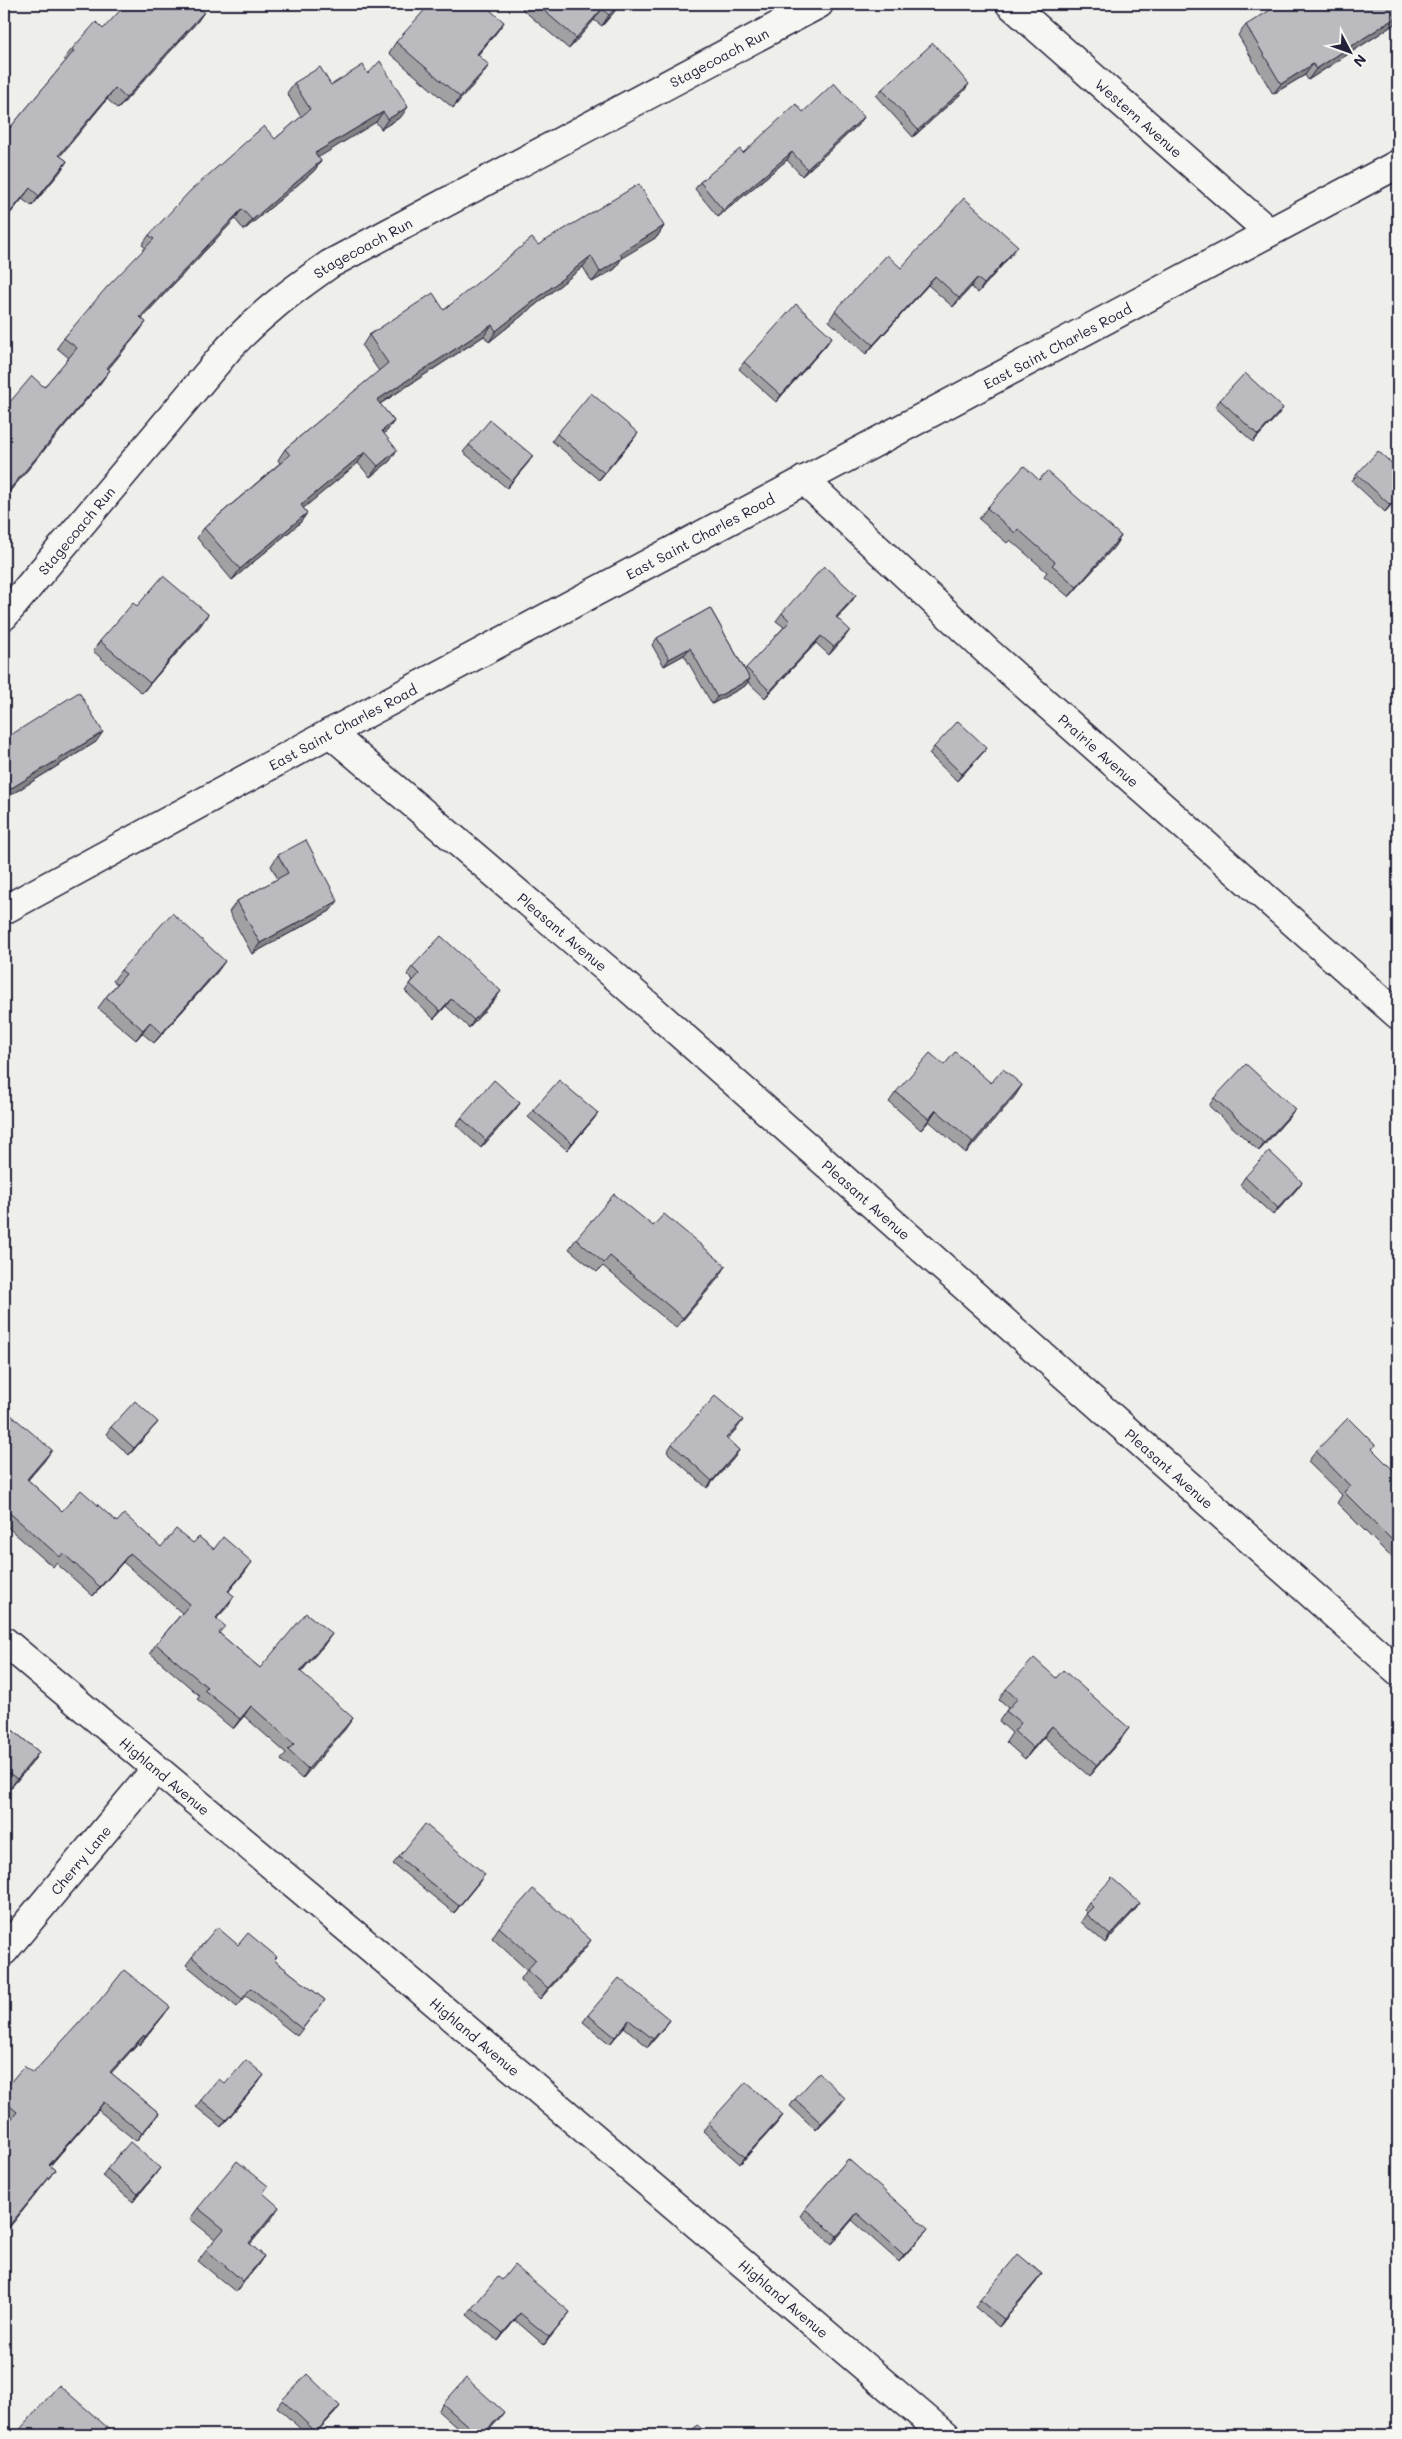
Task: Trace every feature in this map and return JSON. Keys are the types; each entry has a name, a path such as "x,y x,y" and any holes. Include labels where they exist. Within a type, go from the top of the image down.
{"street":[{"name":"Stagecoach Run","path":"4,616 230,348 254,322 281,298 330,264 819,4"},
{"name":"Western Avenue","path":"1010,4 1269,232"},
{"name":"East Saint Charles Road","path":"4,910 330,733 1398,164"},
{"name":"Prairie Avenue","path":"804,480 988,652 1398,1015"},
{"name":"Pleasant Avenue","path":"330,733 616,977 1398,1671"},
{"name":"Highland Avenue","path":"4,1640 384,1959 945,2435"},
{"name":"Cherry Lane","path":"4,1951 156,1769"}],"building":[{"path":"126,4 196,4 204,12 126,98 115,88 59,155 67,161 39,196 30,188 4,220 4,135 74,51 72,49 96,22 103,29"},
{"path":"430,4 440,8 443,4 483,4 504,22 477,54 489,65 460,97 396,42"},
{"path":"536,4 619,4 609,15 602,9 576,38"},
{"path":"1280,4 1398,4 1398,16 1316,69 1313,64 1281,84 1246,25"},
{"path":"933,43 969,84 918,130 882,89"},
{"path":"380,61 408,107 388,119 383,112 315,153 321,161 252,220 242,209 140,317 146,322 107,368 110,370 4,496 4,409 32,376 44,387 77,348 64,338 106,288 154,239 149,235 190,191 264,126 275,139 310,109 294,83 320,67 331,85 363,65 368,74"},
{"path":"834,83 864,117 807,169 792,152 723,210 700,182 740,149 743,153 796,104 803,112"},
{"path":"639,184 664,226 620,253 622,258 600,272 591,256 496,331 492,325 377,400 394,421 382,431 397,450 378,466 365,452 301,505 307,513 240,569 204,528 290,455 285,449 388,363 369,335 433,293 444,310 532,238 538,245"},
{"path":"964,198 1018,246 984,284 977,278 959,298 935,276 873,345 835,311 887,255 901,268"},
{"path":"796,304 832,337 781,395 744,362"},
{"path":"1245,373 1283,408 1258,435 1220,400"},
{"path":"591,393 638,433 604,473 557,434"},
{"path":"490,420 533,456 512,481 469,445"},
{"path":"1378,451 1398,469 1398,495 1390,505 1357,474"},
{"path":"1024,466 1039,480 1047,471 1121,536 1077,587 1052,565 1055,562 1018,529 1015,533 987,508"},
{"path":"824,566 856,595 836,617 850,630 834,647 821,636 770,691 746,668 790,621 782,613"},
{"path":"163,576 208,614 150,683 100,641 133,603 137,606"},
{"path":"710,608 750,679 717,697 690,648 669,659 657,638"},
{"path":"79,692 103,732 10,789 4,778 4,746 9,743 6,738"},
{"path":"958,721 987,748 962,774 934,747"},
{"path":"306,840 338,901 260,943 237,901 288,873 278,855"},
{"path":"172,913 225,961 162,1033 150,1022 143,1030 106,997 126,974 121,970"},
{"path":"441,936 501,991 474,1020 451,999 440,1011 410,984 419,974 412,967"},
{"path":"955,1052 991,1083 1003,1069 1022,1085 973,1142 936,1110 929,1119 896,1092 930,1053 944,1065"},
{"path":"1246,1064 1295,1109 1264,1143 1214,1098"},
{"path":"494,1080 520,1103 486,1140 461,1118"},
{"path":"559,1080 598,1113 572,1143 533,1110"},
{"path":"1269,1151 1302,1182 1278,1208 1245,1177"},
{"path":"614,1194 653,1226 664,1214 726,1266 683,1318 610,1256 604,1263 576,1239"},
{"path":"715,1396 743,1420 726,1438 739,1450 712,1481 672,1444"},
{"path":"135,1401 158,1422 134,1448 111,1427"},
{"path":"4,1409 52,1450 27,1479 62,1511 81,1490 117,1522 124,1514 161,1547 176,1529 193,1543 199,1537 214,1549 223,1537 252,1562 228,1591 234,1596 216,1618 225,1626 219,1633 260,1668 306,1613 332,1634 300,1671 353,1718 308,1769 288,1750 294,1744 251,1706 240,1719 204,1690 207,1687 156,1644 190,1604 130,1553 100,1587 63,1553 60,1557 4,1508"},
{"path":"1348,1418 1375,1445 1372,1449 1398,1475 1398,1546 1344,1492 1350,1486 1316,1451"},
{"path":"1034,1658 1056,1678 1063,1670 1129,1728 1097,1765 1052,1726 1033,1748 1014,1731 1021,1723 1006,1711 1017,1699 1006,1689"},
{"path":"4,1723 39,1752 17,1779 4,1769"},
{"path":"425,1824 485,1874 459,1906 399,1857"},
{"path":"1112,1878 1140,1903 1110,1935 1086,1914 1093,1907 1089,1903"},
{"path":"533,1889 591,1940 548,1988 527,1970 536,1960 499,1927"},
{"path":"217,1927 238,1945 248,1933 277,1957 274,1960 325,2000 302,2029 251,1988 242,1999 192,1957"},
{"path":"124,1970 170,2007 145,2037 144,2035 110,2072 159,2113 142,2133 104,2102 49,2165 55,2170 4,2232 4,2128 17,2112 4,2101 4,2090 24,2066 33,2073 100,2000"},
{"path":"619,1978 670,2020 653,2039 629,2020 615,2037 588,2015"},
{"path":"246,2060 264,2075 226,2120 201,2100 219,2079 225,2084"},
{"path":"819,2073 845,2098 821,2123 795,2099"},
{"path":"746,2082 783,2115 745,2157 708,2124"},
{"path":"130,2142 160,2168 138,2194 107,2169"},
{"path":"848,2159 928,2229 904,2255 857,2213 837,2236 805,2209"},
{"path":"237,2161 268,2186 263,2193 279,2207 249,2243 264,2256 243,2281 206,2250 224,2229 198,2208"},
{"path":"1018,2254 1042,2274 1004,2319 980,2300"},
{"path":"514,2265 570,2312 549,2337 520,2313 503,2333 472,2308 498,2277 502,2280"},
{"path":"307,2374 340,2406 316,2432 282,2400"},
{"path":"466,2378 504,2412 482,2435 478,2435 443,2404"},
{"path":"59,2385 116,2435 15,2435"},
{"path":"697,2425 709,2435 688,2435"}]}
